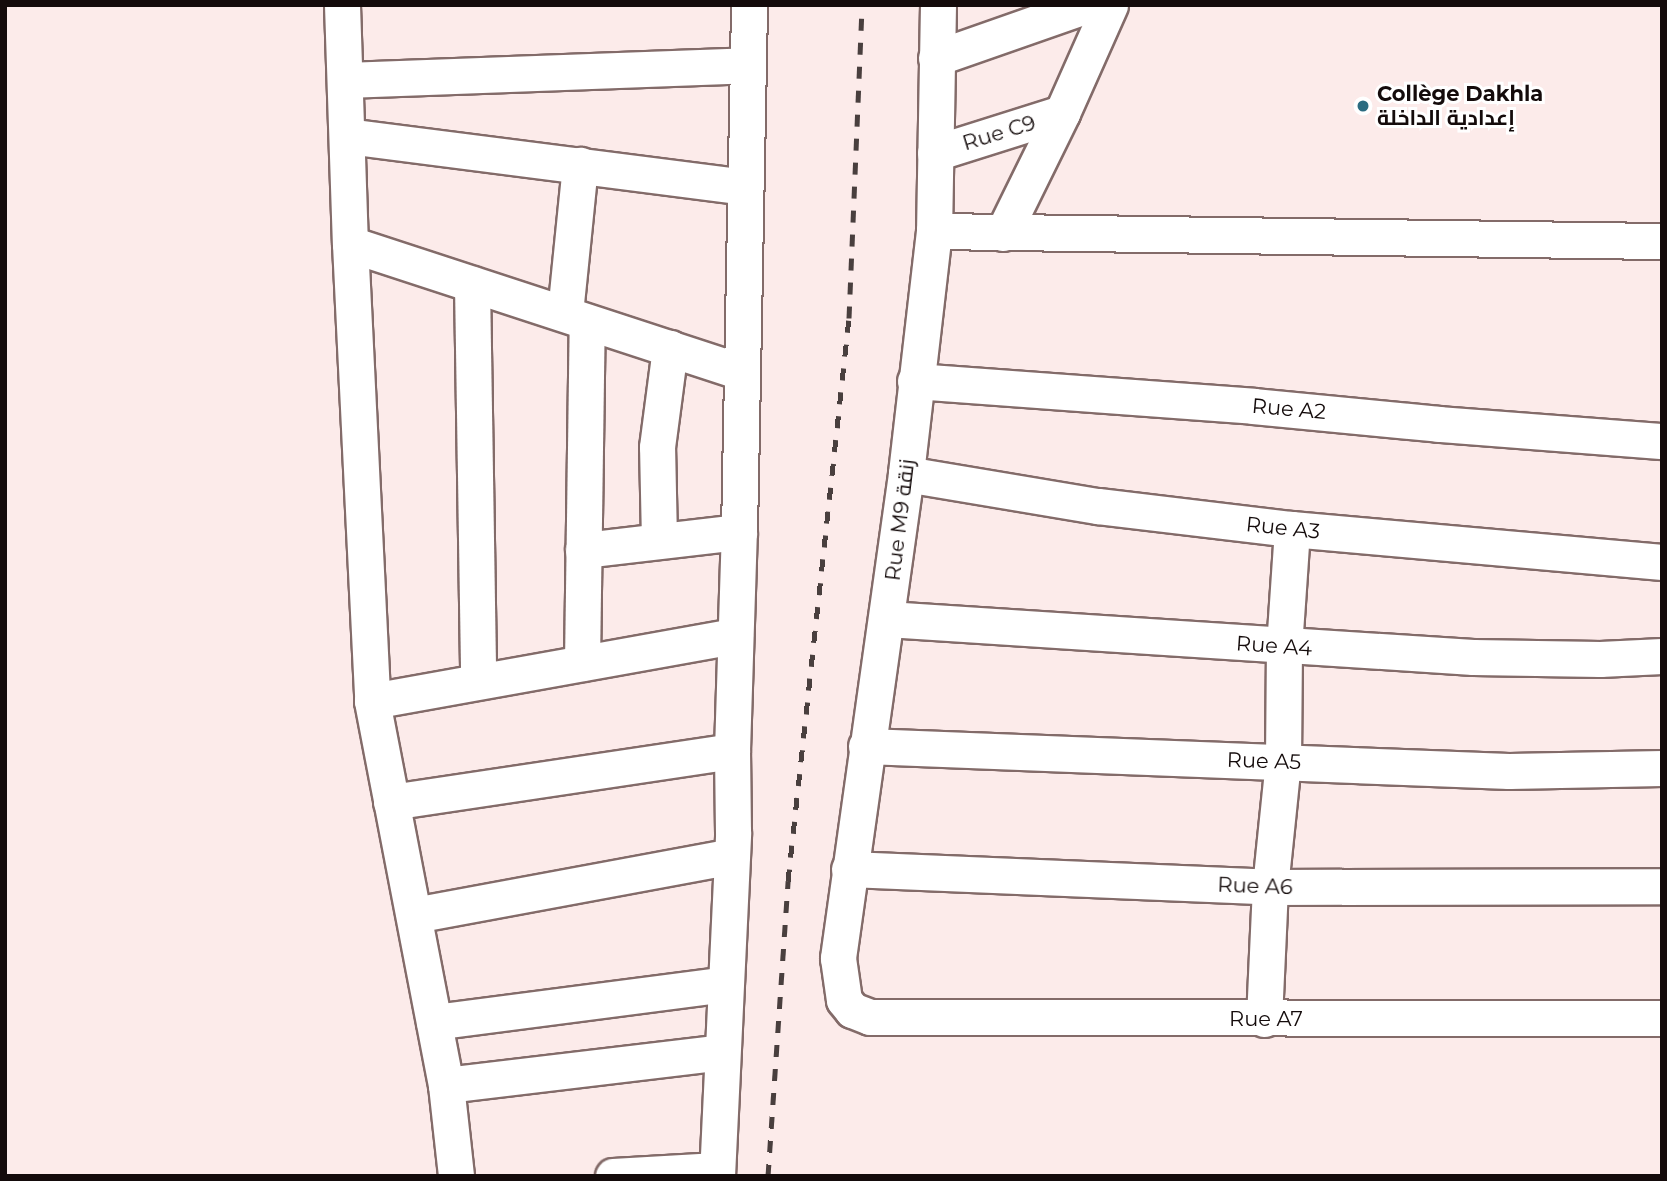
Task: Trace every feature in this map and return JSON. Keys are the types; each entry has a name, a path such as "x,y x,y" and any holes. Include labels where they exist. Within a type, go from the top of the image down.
{"street":[{"path":"342,5 350,244 372,701 446,1085 456,1176"},
{"path":"614,1176 717,1173 732,856 749,5"},
{"name":"Rue M9 زنقة","path":"870,1017 852,1010 844,1000 838,958 866,746 887,619 934,231 938,5"},
{"path":"936,58 1087,5"},
{"path":"1003,233 1062,113 1110,5"},
{"path":"345,80 748,65"},
{"name":"Rue C9","path":"935,153 1062,113"},
{"path":"347,136 745,187"},
{"path":"580,165 576,317 583,550 582,663"},
{"path":"934,231 1662,241"},
{"path":"350,244 741,372"},
{"path":"472,284 478,681"},
{"path":"659,540 657,447 670,348"},
{"name":"Rue A2","path":"915,381 1253,406 1662,441"},
{"name":"Rue A3","path":"906,474 1098,506 1292,529 1662,562"},
{"path":"1264,1019 1270,887 1283,761 1284,647 1292,529"},
{"path":"583,550 739,532"},
{"name":"Rue A4","path":"887,619 1284,647 1473,657 1600,659 1662,656"},
{"path":"372,701 736,636"},
{"name":"Rue A5","path":"866,746 1509,771 1662,768"},
{"path":"391,802 732,751"},
{"path":"414,915 732,856"},
{"name":"Rue A6","path":"849,869 1270,887 1662,886"},
{"path":"434,1021 726,984"},
{"name":"Rue A7","path":"870,1017 1662,1018"},
{"path":"446,1085 722,1052"}],"railway":[{"path":"768,1176 788,881 849,318 862,5"}],"place":[{"name":"Collège Dakhla إعدادية الداخلة","path":"1363,106"}]}
